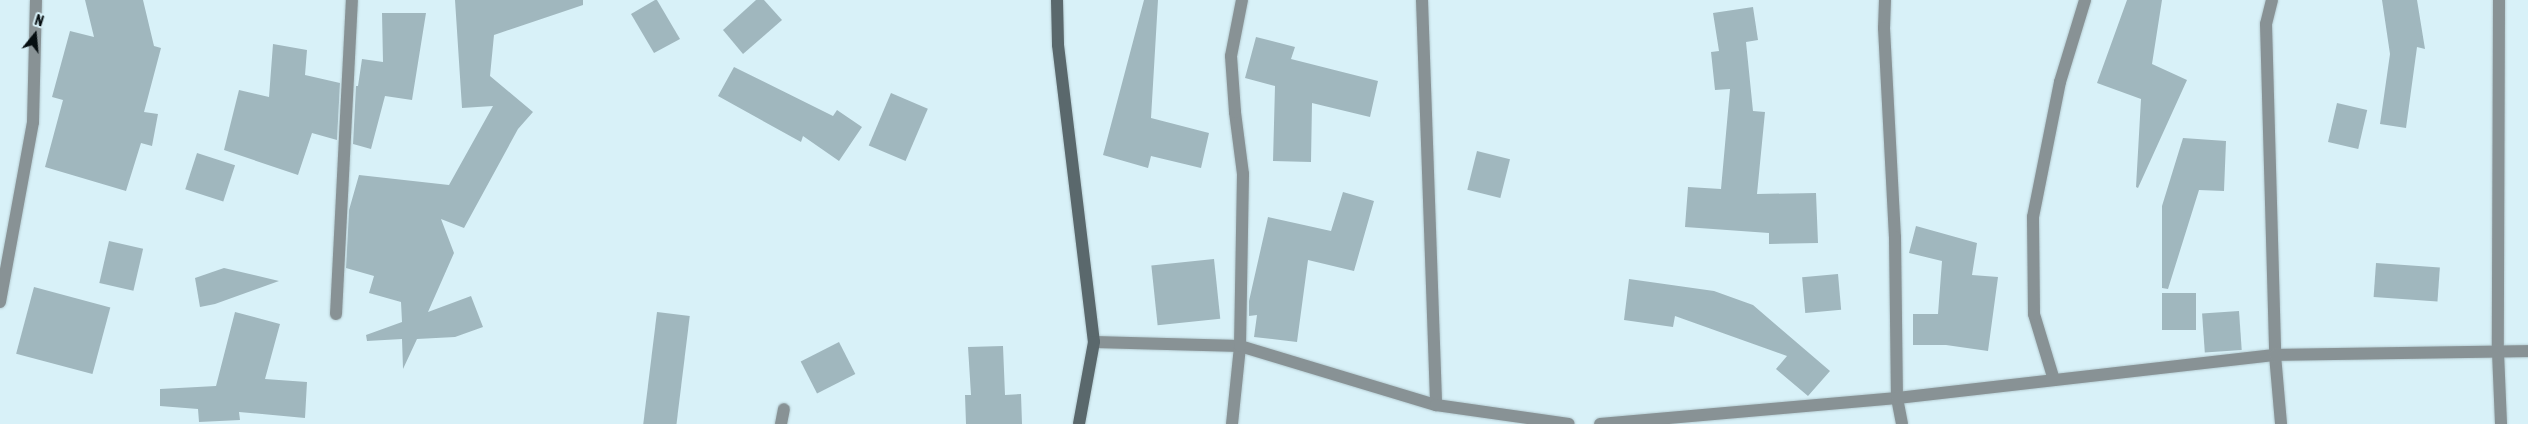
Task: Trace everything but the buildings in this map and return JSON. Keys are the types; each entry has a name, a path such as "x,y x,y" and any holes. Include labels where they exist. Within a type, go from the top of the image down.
{"street":[{"path":"0,302 33,122 36,0"},
{"path":"336,314 352,0"},
{"path":"1057,0 1058,45 1094,342 1079,424"},
{"path":"1232,424 1240,346 1243,174 1234,112 1231,56 1242,0"},
{"path":"1422,0 1436,406"},
{"path":"1886,0 1884,28 1895,236 1897,398 1902,424"},
{"path":"2054,380 2034,314 2033,216 2060,82 2085,0"},
{"path":"2272,0 2266,24 2275,355 2281,424"},
{"path":"2499,0 2498,352 2501,424"},
{"path":"1094,342 1240,346 1436,406 1569,424"},
{"path":"1600,424 1897,398 2275,355 2528,351"},
{"path":"781,424 784,409"}]}
